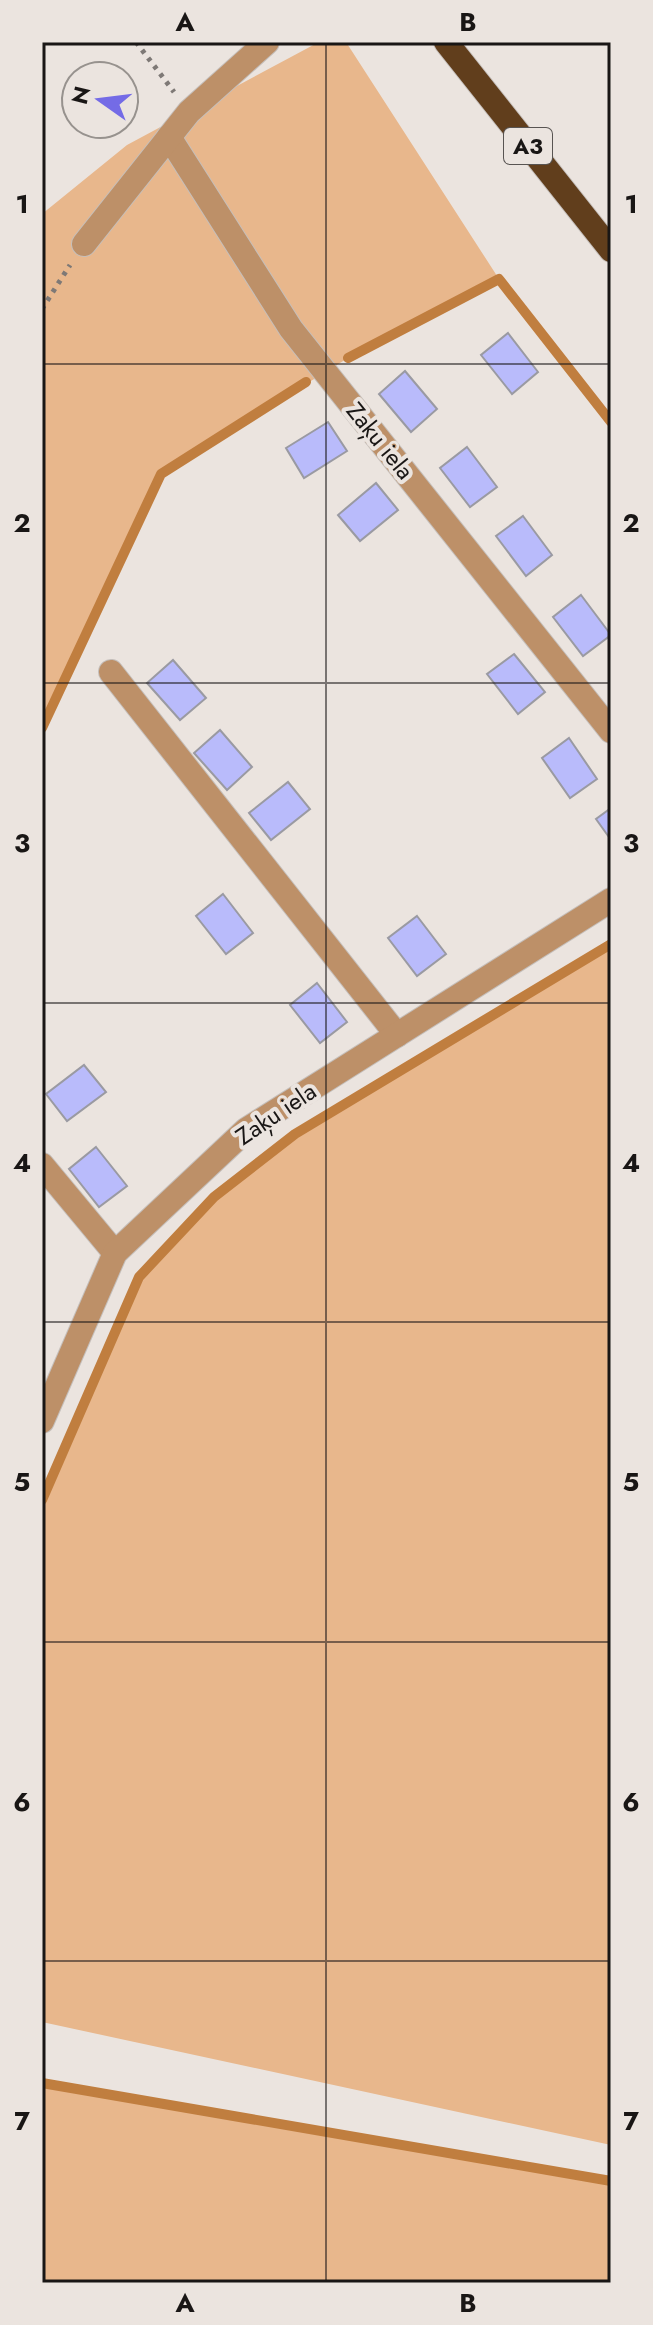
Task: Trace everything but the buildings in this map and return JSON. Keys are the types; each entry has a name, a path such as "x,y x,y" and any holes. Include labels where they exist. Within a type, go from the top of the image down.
{"highway":[{"name":"A3","path":"446,42 611,250"}],"street":[{"path":"84,244 189,112 267,42"},
{"name":"Zaķu iela","path":"169,137 291,329 611,731"},
{"path":"111,672 397,1035"},
{"name":"Zaķu iela","path":"42,1421 115,1253 246,1130 611,900"},
{"path":"42,1165 115,1253"}],"path":[{"path":"136,42 189,112"},
{"path":"42,309 84,244"}],"shaded area":[{"path":"319,42 346,42 499,279 348,358 161,474 42,728 42,214 127,145"},
{"path":"611,944 611,2145 42,2022 42,1500 139,1277 214,1197 295,1134"},
{"path":"42,2083 611,2181 611,2283 42,2283"}],"waterway":[{"path":"348,358 499,279 611,422"},
{"path":"42,728 161,474 306,382"},
{"path":"42,1500 139,1277 214,1197 295,1134 611,944"},
{"path":"42,2083 611,2181"}]}
